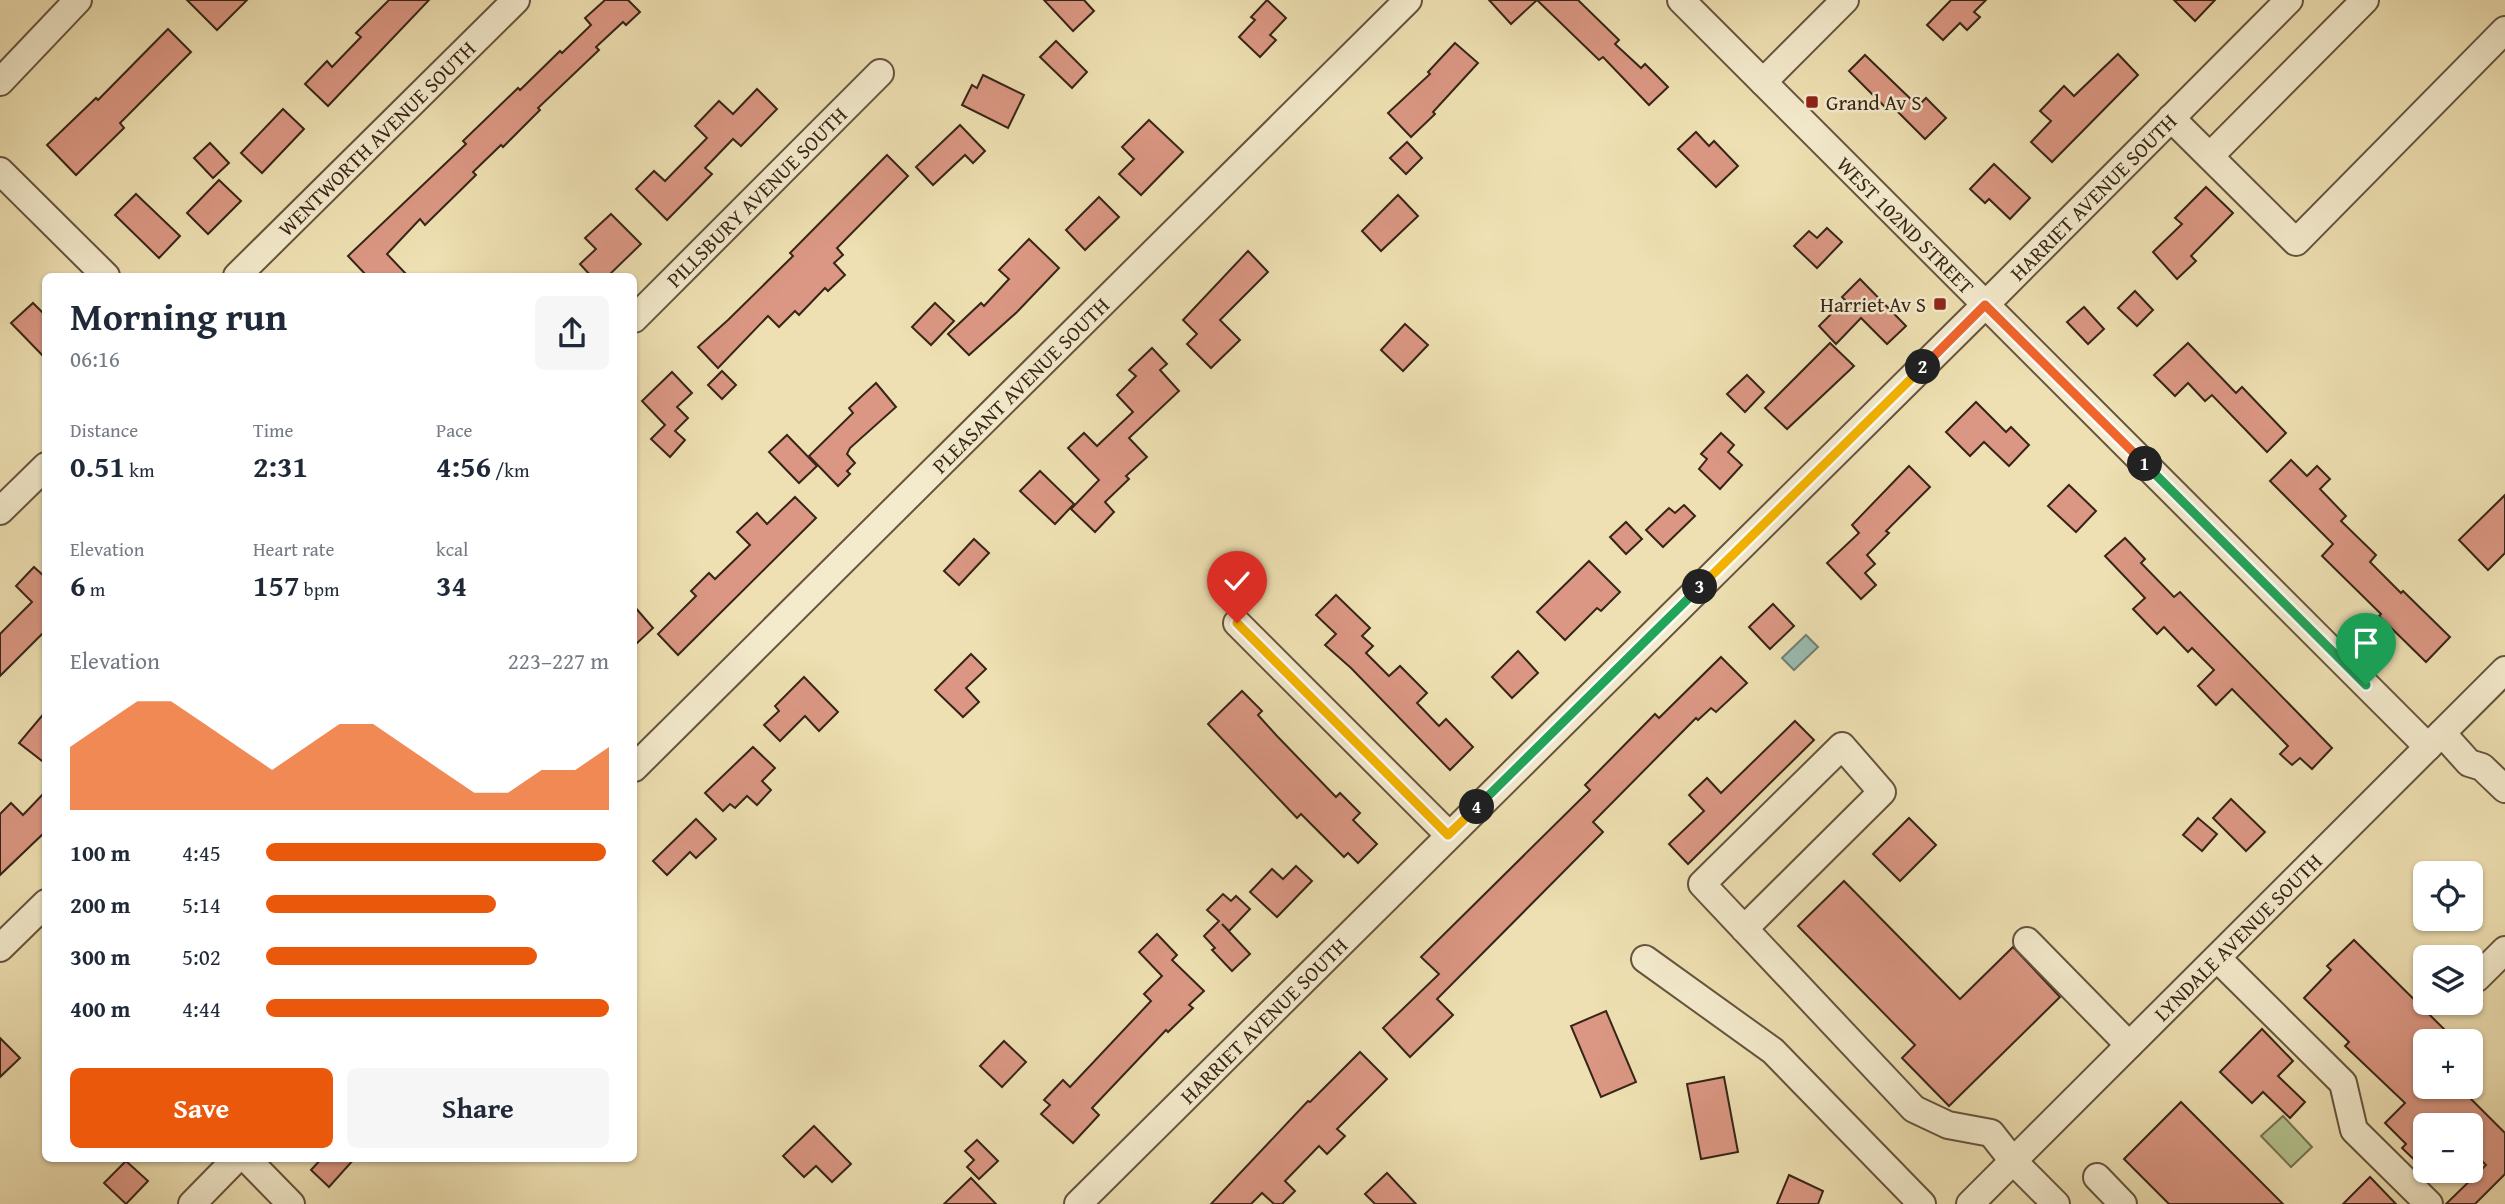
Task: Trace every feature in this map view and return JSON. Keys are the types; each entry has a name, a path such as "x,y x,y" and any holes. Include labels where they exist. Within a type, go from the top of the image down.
{"street":[{"path":"0,82 78,0"},
{"name":"WENTWORTH AVENUE SOUTH","path":"240,273 516,0"},
{"name":"PLEASANT AVENUE SOUTH","path":"637,765 1408,0"},
{"name":"WEST 102ND STREET","path":"1681,0 1985,305 2435,740 2469,763 2501,777"},
{"path":"1763,82 1845,0"},
{"name":"HARRIET AVENUE SOUTH","path":"1078,1204 2289,0"},
{"path":"2210,156 2365,0"},
{"path":"2171,118 2296,242 2505,30"},
{"name":"PILLSBURY AVENUE SOUTH","path":"637,316 880,72"},
{"path":"0,171 103,273"},
{"path":"0,511 42,470"},
{"path":"1237,623 1448,835"},
{"name":"LYNDALE AVENUE SOUTH","path":"1970,1204 2505,670"},
{"path":"1744,929 1882,792 1842,746 1702,884 1744,929 1914,1110 1948,1125 1991,1133 2013,1161 2056,1204"},
{"path":"0,948 42,907"},
{"path":"2027,941 2129,1045"},
{"path":"2483,972 2505,950"},
{"path":"2217,957 2343,1083 2354,1130 2429,1204"},
{"path":"1645,959 1773,1051 1922,1204"},
{"path":"192,1204 233,1162"},
{"path":"250,1162 291,1204"},
{"path":"2096,1177 2123,1204"}],"green space":[{"path":"2283,1116 2312,1147 2291,1167 2261,1136"}],"water":[{"path":"1806,635 1818,647 1794,670 1782,658"}],"building":[{"path":"187,0 247,0 217,30"},
{"path":"389,0 429,0 328,106 305,84 327,61 332,67 361,37 356,33"},
{"path":"605,0 628,0 640,12 626,25 623,22 596,47 599,50 538,108 540,110 503,147 501,145 473,172 476,175 425,225 420,219 387,254 405,273 364,273 348,256 466,144 463,141 518,88 520,90 591,25 585,18"},
{"path":"1044,0 1084,0 1094,11 1073,31"},
{"path":"1267,0 1286,18 1270,35 1276,40 1260,57 1239,37 1255,20 1251,17"},
{"path":"1489,0 1537,0 1511,24"},
{"path":"1537,0 1578,0 1619,40 1615,44 1641,68 1645,64 1668,87 1649,105 1603,57 1599,60"},
{"path":"1951,0 1986,0 1974,12 1980,17 1967,30 1960,23 1943,40 1927,25"},
{"path":"2174,0 2215,0 2195,21"},
{"path":"168,29 191,52 120,123 124,128 76,175 47,145 96,98 98,100"},
{"path":"1056,41 1087,72 1072,88 1040,57"},
{"path":"1455,43 1478,63 1433,112 1435,114 1411,137 1388,113 1430,74 1428,72"},
{"path":"2118,54 2138,75 2052,162 2031,142 2051,121 2040,111 2064,86 2074,96"},
{"path":"1865,55 1918,106 1926,98 1946,118 1925,139 1892,106 1888,110 1849,71"},
{"path":"983,75 1024,95 1008,128 962,105 972,85 977,88"},
{"path":"757,89 777,109 741,146 733,139 705,168 712,174 667,220 636,189 654,171 665,181 707,138 695,126 719,101 733,114"},
{"path":"283,109 304,129 262,173 241,153"},
{"path":"1149,120 1183,152 1141,195 1119,174 1134,159 1122,147"},
{"path":"960,125 985,151 973,163 965,155 933,185 916,167"},
{"path":"1696,132 1709,146 1714,141 1738,166 1716,187 1678,149"},
{"path":"1407,142 1422,158 1406,174 1390,158"},
{"path":"210,143 229,163 213,178 194,158"},
{"path":"887,155 908,176 837,248 843,255 834,263 845,275 828,291 825,288 799,315 795,311 779,327 768,316 718,368 698,347 793,256 790,253"},
{"path":"1994,164 2030,198 2010,219 1989,199 1985,203 1970,189"},
{"path":"219,180 241,201 208,234 187,213"},
{"path":"2206,187 2233,213 2191,256 2196,261 2177,279 2153,252 2182,224 2175,218"},
{"path":"136,194 180,236 159,258 115,215"},
{"path":"1398,195 1418,216 1381,251 1362,231"},
{"path":"1099,197 1119,217 1085,250 1066,230"},
{"path":"611,214 641,244 611,273 588,273 580,264 596,249 585,238"},
{"path":"1827,228 1842,242 1817,268 1794,246 1809,231 1817,238"},
{"path":"1029,239 1059,268 1017,312 969,355 948,334 981,303 984,306 1009,279 999,270"},
{"path":"1248,251 1268,272 1220,320 1240,340 1211,368 1187,344 1197,334 1183,320"},
{"path":"1860,279 1906,326 1887,344 1861,318 1836,344 1819,326 1845,300 1842,297"},
{"path":"2135,291 2153,310 2137,326 2118,308"},
{"path":"33,303 42,312 42,355 11,323"},
{"path":"935,303 954,321 931,345 912,327"},
{"path":"2084,307 2104,329 2088,344 2067,322"},
{"path":"1405,324 1428,345 1403,371 1381,350"},
{"path":"1830,343 1854,366 1787,429 1765,408"},
{"path":"2188,343 2236,393 2242,387 2286,433 2267,452 2212,395 2205,401 2188,383 2175,396 2154,375"},
{"path":"1152,348 1167,364 1160,370 1179,391 1129,438 1147,457 1126,476 1129,479 1105,502 1114,512 1095,532 1071,509 1099,480 1068,448 1084,433 1097,446 1133,412 1117,395 1136,376 1129,370"},
{"path":"722,371 736,385 722,399 708,385"},
{"path":"672,372 692,393 677,407 688,418 675,431 685,440 670,457 651,439 665,425 642,401"},
{"path":"1747,375 1764,392 1745,412 1727,394"},
{"path":"876,383 896,407 850,448 847,454 855,463 847,471 850,474 838,486 809,456 853,413 849,408"},
{"path":"1976,402 2006,432 2011,427 2029,445 2009,466 1984,442 1970,456 1946,432"},
{"path":"1721,433 1734,445 1728,452 1742,465 1720,489 1699,469 1707,459 1701,454"},
{"path":"787,435 817,466 799,483 769,452"},
{"path":"2291,460 2307,476 2317,466 2330,479 2320,489 2346,516 2341,521 2376,555 2370,562 2450,637 2426,662 2322,556 2333,544 2270,481"},
{"path":"1909,466 1930,487 1886,531 1889,533 1867,555 1875,564 1865,573 1876,585 1861,599 1827,563 1859,533 1852,525"},
{"path":"1040,471 1074,504 1055,524 1020,491"},
{"path":"2069,485 2096,511 2076,532 2048,506"},
{"path":"2505,495 2505,553 2488,570 2459,540"},
{"path":"795,497 816,518 678,655 658,634 696,596 691,591 709,573 715,579 750,545 737,532 757,513 767,524"},
{"path":"1684,505 1695,516 1663,547 1646,530 1669,508 1675,513"},
{"path":"1626,522 1642,539 1626,554 1610,537"},
{"path":"2125,538 2145,559 2141,563 2174,597 2180,592 2332,748 2312,769 2300,758 2292,765 2280,754 2288,746 2232,689 2216,705 2198,686 2214,670 2192,648 2188,652 2164,627 2157,634 2133,609 2145,598 2105,556"},
{"path":"974,539 989,553 959,585 944,571"},
{"path":"1589,561 1620,592 1601,611 1597,608 1565,640 1537,612"},
{"path":"34,567 42,574 42,634 0,676 0,634 32,602 16,586"},
{"path":"1336,595 1370,628 1362,636 1373,646 1366,653 1389,676 1400,666 1427,693 1417,703 1439,726 1446,719 1473,747 1450,770 1351,668 1325,645 1336,634 1316,615"},
{"path":"1773,604 1794,626 1770,649 1749,627"},
{"path":"637,609 653,628 637,643"},
{"path":"1518,651 1538,673 1512,698 1492,677"},
{"path":"971,654 986,669 966,688 979,702 963,717 935,690"},
{"path":"1721,657 1747,683 1716,712 1711,708 1698,720 1696,718 1593,822 1603,832 1437,999 1453,1015 1410,1057 1383,1028 1439,974 1421,957 1590,790 1585,785 1655,714 1659,718"},
{"path":"804,677 838,712 819,731 805,716 780,741 764,725 779,711 775,706"},
{"path":"1242,691 1262,711 1258,715 1336,797 1340,793 1360,813 1353,820 1377,844 1358,863 1348,853 1344,857 1301,814 1297,818 1208,724"},
{"path":"42,716 42,761 19,743"},
{"path":"1795,721 1814,740 1688,864 1669,844 1704,811 1689,795 1707,778 1721,793"},
{"path":"753,747 775,768 762,781 771,790 757,805 747,796 735,808 730,804 723,811 705,793"},
{"path":"42,795 42,835 0,875 0,814 11,803 23,815"},
{"path":"2231,799 2265,832 2246,851 2213,818"},
{"path":"1909,818 1936,845 1900,881 1873,854"},
{"path":"2198,818 2217,834 2202,851 2183,835"},
{"path":"696,819 716,839 696,858 690,852 667,875 653,861"},
{"path":"1296,866 1312,881 1277,917 1250,892 1272,869 1283,879"},
{"path":"1844,881 1960,999 2013,947 2060,997 1949,1106 1902,1058 1915,1045 1798,926"},
{"path":"1223,894 1231,901 1236,896 1250,909 1229,931 1222,924 1250,954 1232,971 1212,950 1215,948 1204,936 1219,921 1207,910"},
{"path":"1157,934 1177,955 1172,960 1204,991 1189,1005 1193,1008 1168,1032 1166,1030 1092,1108 1099,1115 1073,1143 1041,1114 1050,1105 1044,1100 1063,1080 1070,1087 1151,1001 1144,994 1162,976 1139,952"},
{"path":"2354,940 2413,998 2413,1015 2430,1015 2444,1029 2413,1029 2413,1099 2471,1099 2505,1133 2505,1174 2475,1204 2446,1204 2468,1183 2483,1183 2483,1168 2486,1165 2483,1162 2483,1113 2413,1113 2413,1159 2402,1148 2406,1144 2385,1123 2405,1103 2345,1046 2349,1042 2304,998 2331,970 2327,966"},
{"path":"1606,1011 1636,1082 1601,1097 1571,1026"},
{"path":"2262,1029 2293,1061 2278,1076 2305,1102 2290,1118 2263,1092 2252,1103 2220,1072"},
{"path":"0,1038 20,1058 0,1077"},
{"path":"1004,1041 1026,1062 1002,1087 980,1066"},
{"path":"1360,1052 1387,1079 1337,1129 1345,1136 1327,1154 1319,1146 1285,1181 1295,1191 1282,1204 1274,1204 1262,1193 1251,1204 1211,1204 1308,1101"},
{"path":"1724,1077 1738,1152 1701,1159 1687,1084"},
{"path":"2181,1102 2283,1204 2169,1204 2124,1159"},
{"path":"814,1126 851,1164 832,1182 816,1166 804,1177 783,1156"},
{"path":"977,1140 998,1161 979,1179 967,1167 974,1160 965,1151"},
{"path":"125,1162 148,1181 126,1204 104,1183"},
{"path":"318,1162 351,1162 329,1187 311,1170"},
{"path":"1387,1173 1416,1204 1375,1204 1365,1194"},
{"path":"1789,1175 1823,1191 1818,1204 1777,1204"},
{"path":"2370,1177 2396,1204 2343,1204"},
{"path":"971,1178 996,1204 944,1204"}],"place":[{"name":"Grand Av S","path":"1812,102"},
{"name":"Harriet Av S","path":"1940,304"}],"route":[{"path":"1237,623 1448,835 1985,305 2366,685"}]}
